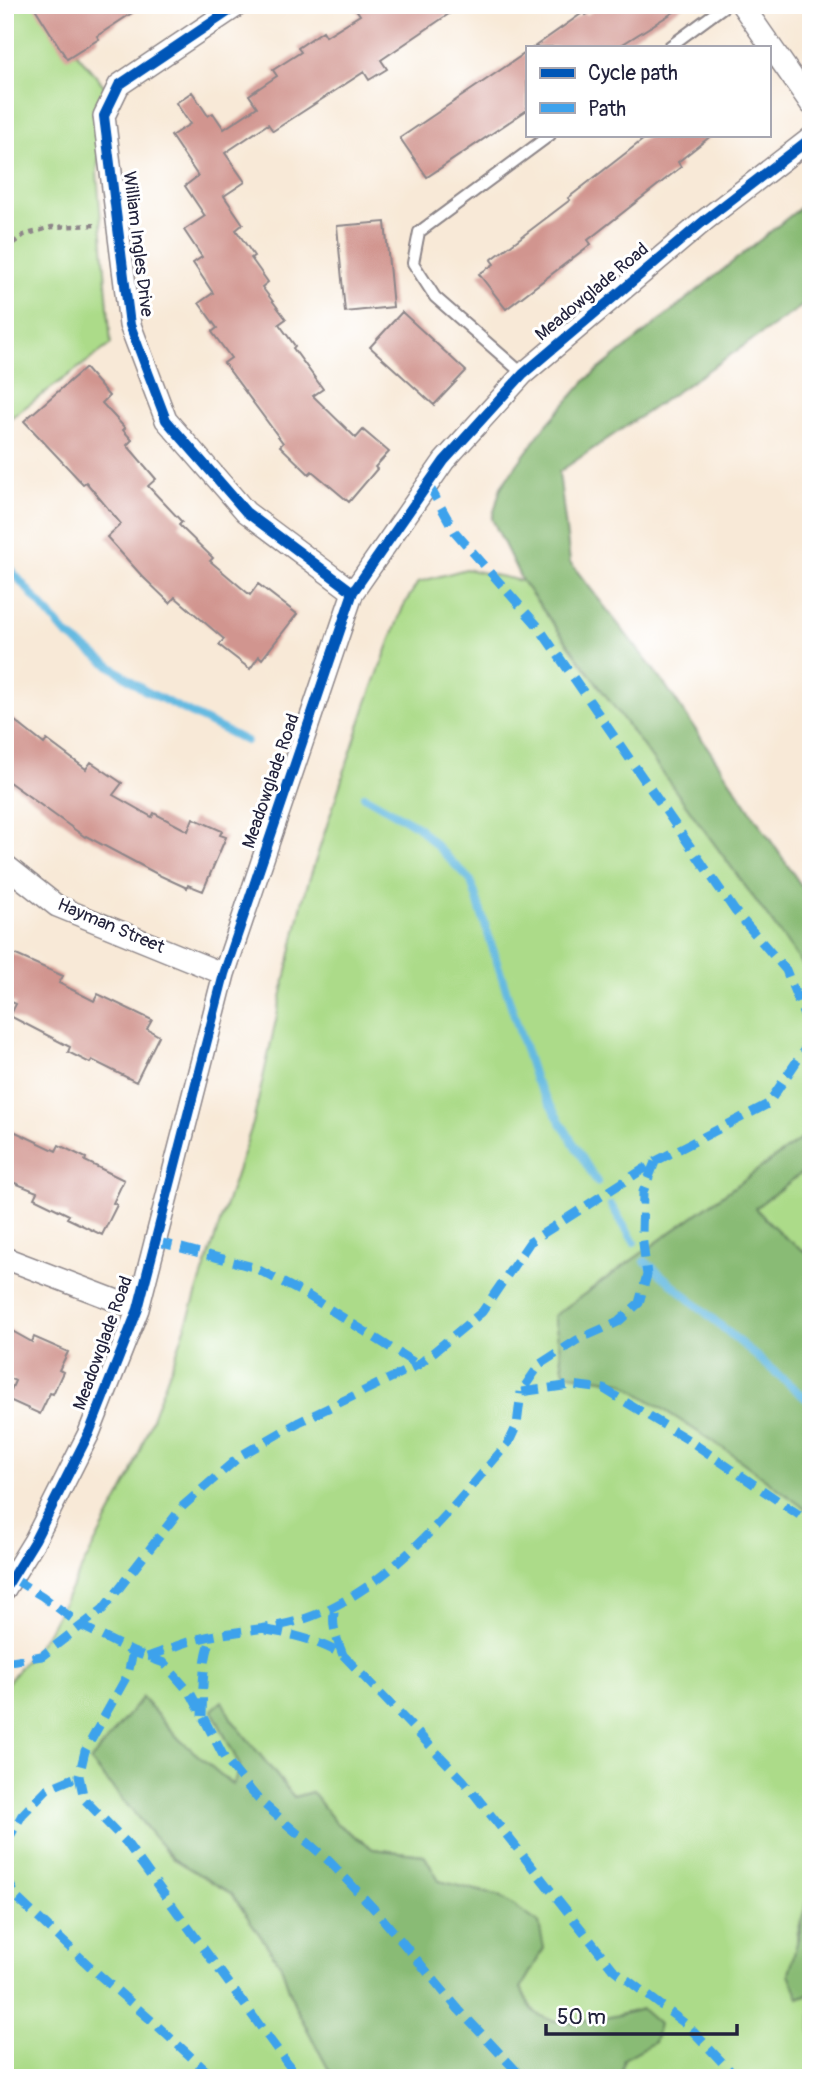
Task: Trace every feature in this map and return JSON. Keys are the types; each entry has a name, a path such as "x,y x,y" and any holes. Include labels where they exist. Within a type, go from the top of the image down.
{"street":[{"name":"William Ingles Drive","path":"238,5 118,85 104,116 131,325 166,420 246,512 352,592"},
{"path":"743,5 811,104"},
{"name":"Meadowglade Road","path":"5,1589 35,1540 89,1433 138,1309 224,974 352,592 444,461 523,374 705,220 811,138"},
{"name":"Hayman Street","path":"5,865 57,906 224,974"},
{"path":"5,1258 138,1309"}],"lane":[{"path":"670,46 726,5"},
{"path":"523,374 435,297 413,263 419,232 549,136"}],"path":[{"path":"5,249 24,235 52,228 118,224"}],"green space":[{"path":"5,5 35,5 108,90 97,172 111,344 5,422"},
{"path":"811,199 811,300 559,472 570,562 664,683 811,900 811,976 522,581 492,519 501,487 542,430 587,379"},
{"path":"466,569 522,581 811,976 811,1132 554,1316 564,1373 621,1382 729,1452 811,1513 811,1887 797,1935 799,1998 811,1993 811,2078 620,2078 623,2059 654,2042 642,2010 602,2019 572,2022 546,2018 535,2012 521,1988 544,1948 500,1896 439,1881 424,1855 373,1849 336,1823 312,1792 294,1797 232,1720 222,1702 212,1711 240,1766 233,1786 180,1740 142,1698 172,1858 232,1894 281,1966 295,2006 329,2070 340,2078 5,2078 5,1686 48,1632 130,1477 178,1349 253,1123 303,899 366,705 403,607 418,582"},
{"path":"811,1132 811,1166 755,1208 783,1236 811,1256 811,1513 729,1452 621,1382 564,1373 554,1316"},
{"path":"811,1166 811,1256 783,1236 754,1208"},
{"path":"142,1698 180,1740 233,1785 240,1766 212,1710 222,1701 232,1720 294,1797 312,1792 336,1823 373,1849 424,1855 439,1881 500,1896 539,1923 544,1948 521,1988 535,2012 546,2018 572,2022 602,2019 642,2009 659,2024 654,2042 624,2059 620,2078 340,2078 329,2070 295,2006 281,1966 232,1894 172,1858 90,1761"},
{"path":"811,1887 811,1993 799,1998 789,1974"}],"building":[{"path":"33,5 144,5 67,59"},
{"path":"353,5 462,5 381,60 387,69 369,80 364,72 273,131 268,124 225,153 245,182 224,196 243,224 236,230 268,282 262,287 286,319 279,324 323,389 313,396 356,438 363,430 389,452 349,502 312,471 309,474 280,446 283,443 224,363 231,358 212,332 217,328 199,303 213,293 193,263 202,257 184,230 205,216 185,186 198,176 171,136 190,124 176,103 192,92 208,116 213,113 224,129 257,107 249,95 277,76 273,70 301,52 298,48 323,31 326,36 360,15"},
{"path":"601,5 685,5 620,46 535,46 584,12 586,15"},
{"path":"526,53 526,111 427,177 400,138"},
{"path":"648,136 711,136 678,162 681,167 588,240 591,244 506,309 479,274 494,264 491,260 570,200 568,198"},
{"path":"385,222 393,307 345,312 337,226"},
{"path":"402,312 466,371 434,405 370,347"},
{"path":"85,368 109,396 102,403 125,428 123,430 132,440 127,445 156,479 148,486 182,522 179,525 213,558 210,561 250,595 258,584 297,614 262,659 259,656 250,669 219,645 224,639 175,597 170,603 142,576 107,537 121,524 86,482 83,484 24,421"},
{"path":"5,713 44,744 47,740 86,769 91,762 122,783 113,795 152,817 154,813 188,831 193,818 222,831 220,835 226,837 203,891 188,885 187,888 85,837 5,779"},
{"path":"5,950 63,976 59,983 94,1001 98,994 152,1020 147,1029 159,1036 136,1082 92,1060 90,1063 68,1052 70,1047 10,1016 16,1004 5,999"},
{"path":"5,1127 56,1151 59,1145 124,1180 113,1203 117,1205 102,1235 34,1198 37,1192 5,1179"},
{"path":"5,1327 32,1342 34,1337 68,1352 59,1370 63,1372 40,1414 7,1399 15,1381 5,1376"}],"waterway":[{"path":"5,563 66,634 144,690 246,741"},
{"path":"364,796 417,826 471,881 535,1080 597,1182"},
{"path":"611,1205 634,1242"},
{"path":"645,1261 811,1403"}],"marked path":[{"path":"428,484 455,532 537,625 735,911 786,970 811,1033"},
{"path":"5,1662 42,1656 103,1609 183,1506 240,1456 299,1422 418,1365 482,1312 530,1242 656,1161 768,1104 811,1040"},
{"path":"655,1162 643,1192 642,1235 647,1275 639,1303 618,1322 577,1340 540,1364 521,1392 571,1385 604,1389 690,1441 811,1523"},
{"path":"155,1241 253,1267 307,1295 418,1365"},
{"path":"147,1657 202,1638 307,1618 367,1587 418,1544 509,1442 517,1425 521,1392"},
{"path":"12,1578 42,1596 82,1626 133,1652 164,1663 191,1694 225,1759 258,1799 330,1862 377,1912 459,2010 523,2078"},
{"path":"266,1630 306,1639 343,1655 334,1624 336,1604"},
{"path":"202,1716 205,1666 212,1636"},
{"path":"133,1652 128,1674 85,1751 79,1776 84,1799 126,1842 298,2078"},
{"path":"343,1655 463,1780 613,1969 687,2025 737,2078"},
{"path":"5,1845 22,1815 47,1789 79,1776"},
{"path":"5,1876 18,1899 214,2078"}],"cycle path":[{"path":"238,5 119,85 104,116 130,325 166,420 246,512 353,592"},
{"path":"5,1589 35,1540 89,1433 138,1309 224,974 353,592 444,461 523,374 705,220 811,138"}]}
